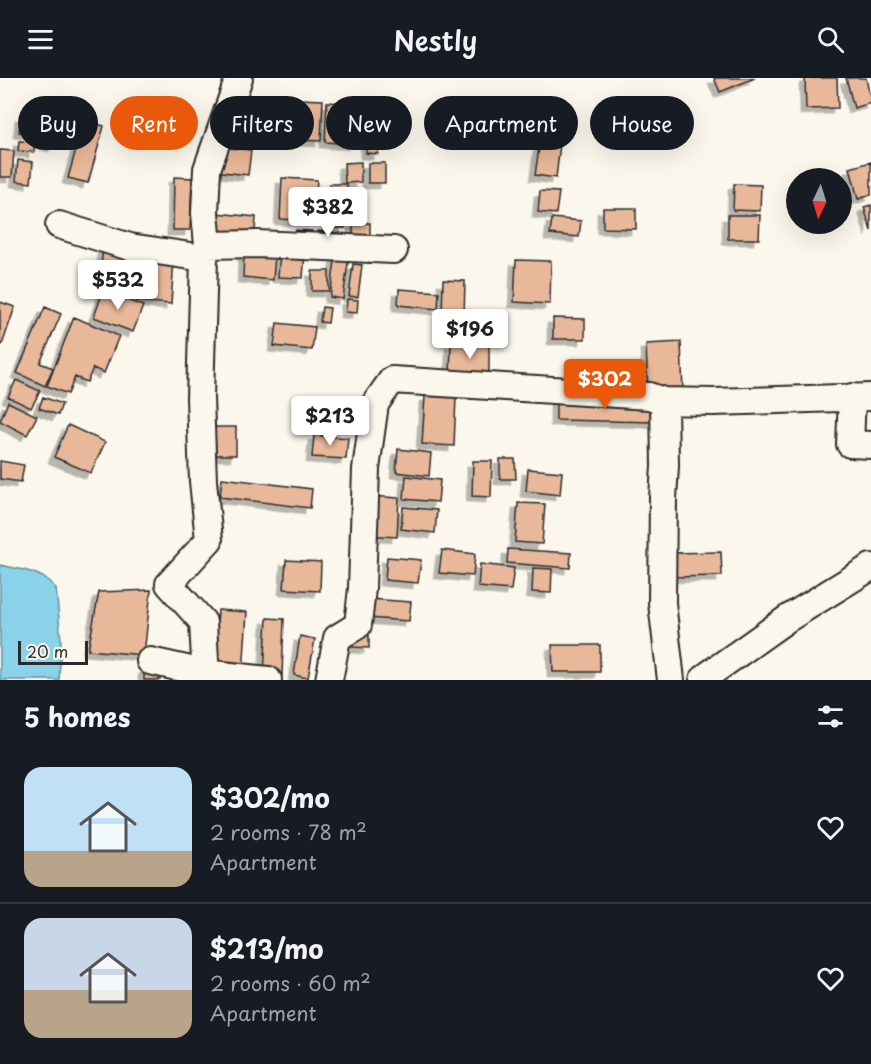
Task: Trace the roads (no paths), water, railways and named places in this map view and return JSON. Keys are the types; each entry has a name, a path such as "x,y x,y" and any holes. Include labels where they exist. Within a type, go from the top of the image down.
{"street":[{"path":"205,676 203,622 169,584 209,540 203,481 200,398 207,169 230,108 238,78"},
{"path":"59,225 130,247 206,251 342,246 394,250"},
{"path":"329,680 337,638 358,625 362,588 366,469 375,404 392,381 648,396 664,401 777,401 862,397 849,444 871,446"},
{"path":"664,401 662,603 671,680"},
{"path":"703,680 787,619 871,567"},
{"path":"150,661 205,676 268,680"}],"water":[{"path":"0,565 39,575 56,589 61,640 59,680 0,680"}]}
